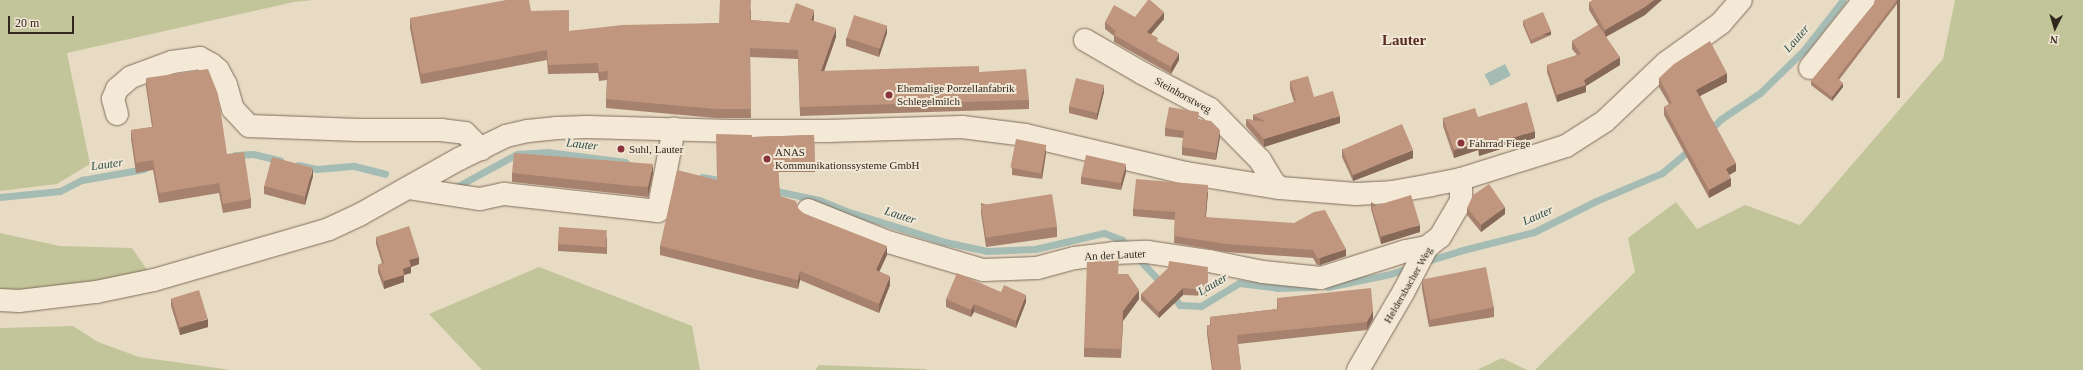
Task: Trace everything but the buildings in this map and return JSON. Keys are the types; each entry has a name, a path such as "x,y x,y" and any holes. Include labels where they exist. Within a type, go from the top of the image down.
{"street":[{"path":"0,300 19,301 96,292 169,276 329,229 361,214 481,148 506,136 528,131 587,127 827,131 962,127 1025,135 1186,173 1280,188 1356,194 1392,192 1461,179 1566,146 1604,121 1666,63 1721,23 1741,0"},
{"path":"1810,68 1864,0"},
{"name":"Steinhorstweg","path":"1085,40 1142,73 1210,109 1260,160 1273,182 1280,188"},
{"path":"117,114 113,99 117,89 131,77 172,62 200,58 218,70 226,85 233,109 249,126 358,130 441,130 465,134 481,148"},
{"path":"408,188 480,199 504,194 658,211 674,129"},
{"name":"Heldersbacher Weg","path":"1358,370 1404,291 1427,247 1440,237 1461,201 1461,179"},
{"name":"An der Lauter","path":"808,210 885,241 983,270 1038,268 1075,258 1114,253 1147,252 1209,261 1263,272 1321,278 1406,251 1427,247"}],"green space":[{"path":"0,0 313,0 294,2 67,53 90,164 57,184 0,191"},
{"path":"1955,0 2083,0 2083,370 1535,370 1635,272 1628,238 1676,202 1697,229 1745,205 1800,225 1943,59"},
{"path":"0,233 60,246 132,248 154,280 0,300"},
{"path":"539,267 692,326 700,370 482,370 429,314"},
{"path":"73,326 98,342 139,357 231,370 0,370 0,328"},
{"path":"1502,358 1527,370 1477,370"},
{"path":"819,365 925,369 927,370 815,370"}],"water":[{"path":"1505,64 1511,76 1490,86 1485,74"}],"waterway":[{"name":"Lauter","path":"1709,131 1721,119 1760,93 1804,50 1843,0"},
{"name":"Lauter","path":"1424,262 1459,251 1534,232 1596,201 1662,173 1692,148"},
{"name":"Lauter","path":"458,186 517,154 547,152 625,162"},
{"name":"Lauter","path":"235,155 253,154 280,160"},
{"name":"Lauter","path":"298,165 317,169 354,166 385,174"},
{"name":"Lauter","path":"0,197 60,191 82,180 144,169"},
{"name":"Lauter","path":"702,177 725,181"},
{"name":"Lauter","path":"771,190 819,200 846,211 945,242 987,251 1035,249 1104,233 1122,240 1129,248"},
{"name":"Lauter","path":"1137,257 1163,285"},
{"name":"Lauter","path":"1328,287 1390,274 1411,267"},
{"name":"Lauter","path":"1171,294 1180,305 1201,306 1239,283 1277,288 1315,287"}],"place":[{"name":"Ehemalige Porzellanfabrik Schlegelmilch","path":"889,95"},
{"name":"Fahrrad Fiege","path":"1461,143"},
{"name":"Suhl, Lauter","path":"621,149"},
{"name":"ANAS Kommunikationssysteme GmbH","path":"767,159"}],"district":[{"name":"Lauter","path":"1404,41"}]}
